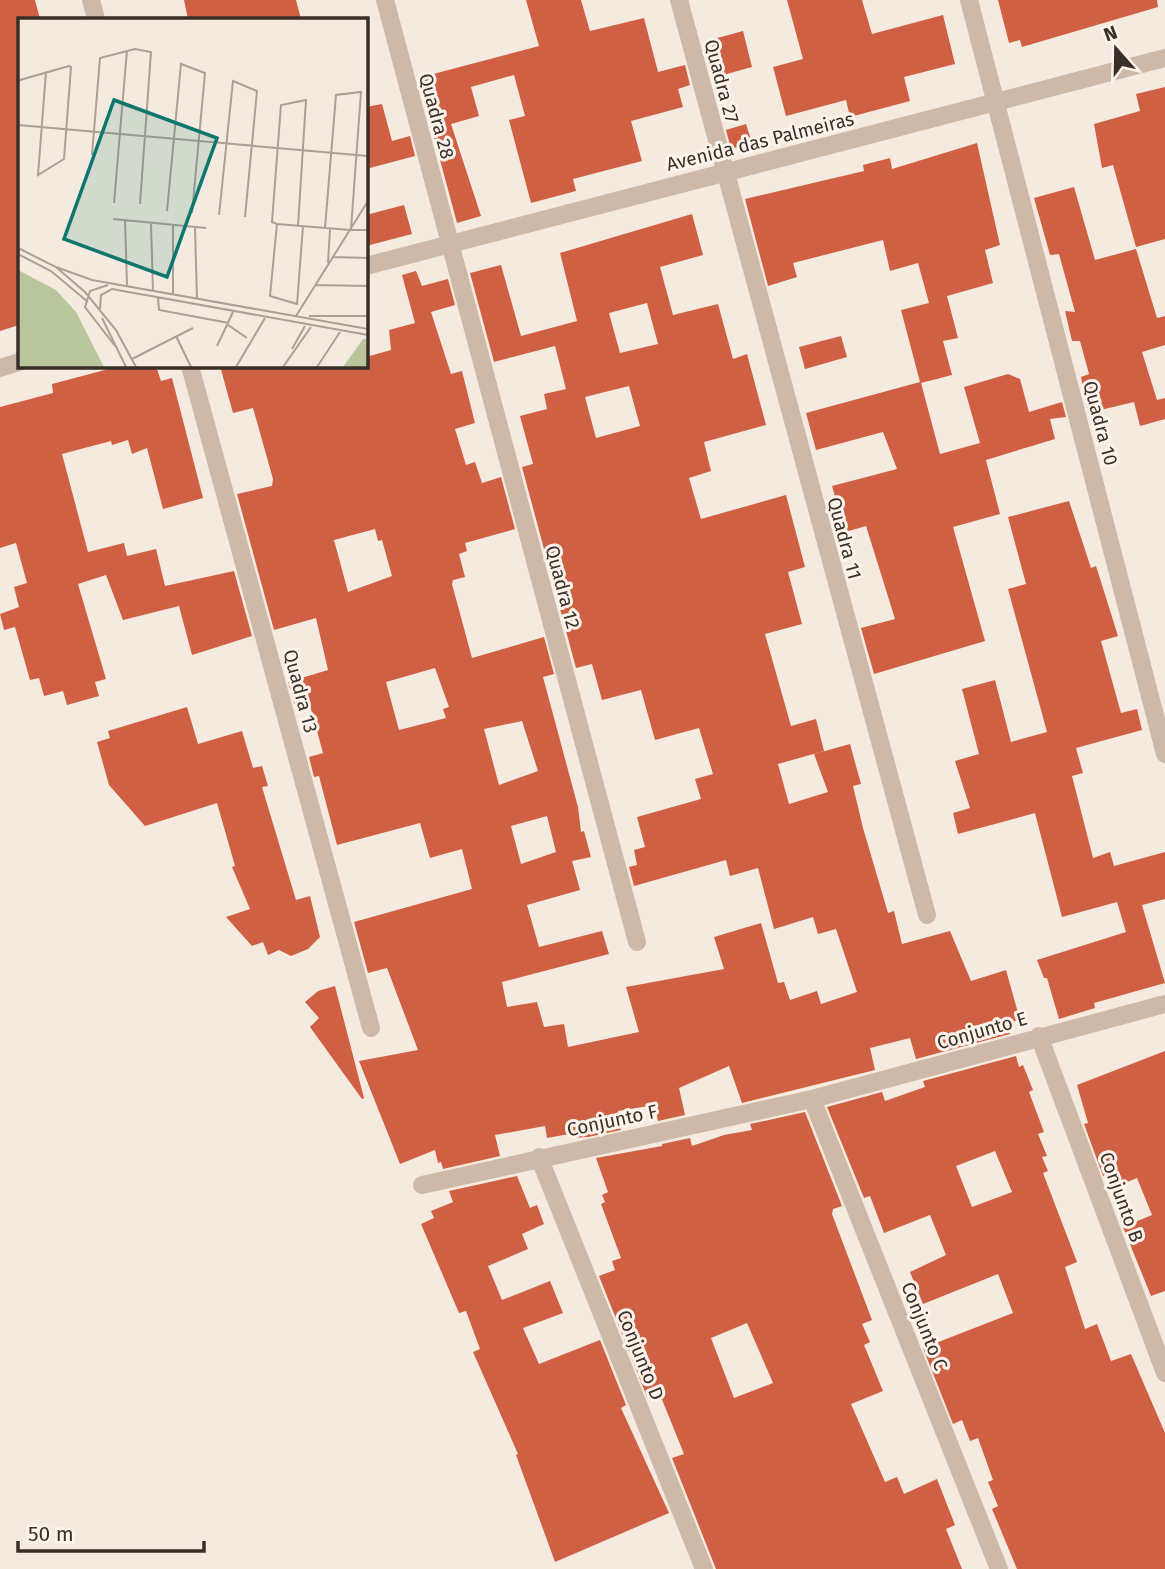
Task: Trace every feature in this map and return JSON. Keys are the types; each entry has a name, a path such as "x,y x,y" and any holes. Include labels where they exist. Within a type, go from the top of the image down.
{"street":[{"path":"91,0 96,18"},
{"name":"Quadra 28","path":"385,0 449,243"},
{"name":"Quadra 27","path":"679,0 724,172"},
{"name":"Quadra 10","path":"969,0 1165,754"},
{"name":"Avenida das Palmeiras","path":"368,265 1165,58"},
{"name":"Quadra 11","path":"724,172 927,915"},
{"name":"Quadra 12","path":"449,243 637,942"},
{"path":"0,368 18,362"},
{"name":"Quadra 13","path":"191,368 371,1028"},
{"name":"Conjunto E","path":"812,1099 1165,1004"},
{"name":"Conjunto B","path":"1039,1036 1165,1373"},
{"name":"Conjunto F","path":"422,1185 539,1157 812,1099"},
{"name":"Conjunto C","path":"812,1099 999,1569"},
{"name":"Conjunto D","path":"539,1157 704,1569"}],"building":[{"path":"0,0 35,0 40,18 18,18 18,325 0,331"},
{"path":"184,0 296,0 301,18 188,18"},
{"path":"526,0 581,0 590,31 644,18 658,72 685,65 690,85 678,89 683,107 631,121 642,161 573,179 576,191 531,203 509,120 525,116 514,75 471,87 479,116 451,124 481,216 457,223 418,78 539,46"},
{"path":"787,0 862,0 872,34 943,15 955,64 904,77 910,101 850,117 846,100 786,116 773,67 803,59"},
{"path":"998,0 1157,0 1158,7 1022,47 1020,40 1009,43"},
{"path":"743,31 752,67 712,78 706,55 715,53 710,40"},
{"path":"1165,87 1165,239 1136,247 1113,165 1102,168 1094,124 1140,111 1136,94"},
{"path":"382,104 392,141 410,136 415,156 368,168 368,107"},
{"path":"746,124 752,143 731,149 726,130"},
{"path":"977,143 1000,245 985,250 993,283 947,296 958,338 943,341 952,375 921,383 940,454 980,443 964,387 1008,374 1020,379 1029,412 1062,402 1066,417 1050,419 1055,439 986,460 1000,514 953,527 985,641 874,674 861,628 895,619 866,526 845,532 832,486 897,469 883,432 816,450 806,413 920,382 901,310 929,303 918,263 890,271 883,240 793,263 797,277 768,286 745,199 864,171 863,165 890,158 892,169"},
{"path":"1074,187 1095,260 1136,249 1157,318 1165,316 1165,345 1142,352 1157,400 1165,398 1165,419 1140,426 1134,402 1088,413 1081,377 1089,374 1080,341 1072,341 1065,311 1075,312 1059,254 1050,255 1034,198"},
{"path":"404,205 412,234 368,245 368,214"},
{"path":"692,214 703,255 660,267 673,315 718,304 733,359 747,354 766,425 704,442 711,471 689,478 701,519 786,495 805,567 788,572 802,624 765,634 791,726 816,719 824,751 778,764 789,804 828,792 814,754 850,744 861,784 853,786 863,828 888,913 894,911 902,944 950,931 971,981 1006,970 1020,1020 1007,1023 1010,1034 916,1059 910,1038 870,1048 875,1070 742,1103 729,1066 679,1088 685,1115 658,1121 655,1105 618,1111 621,1130 588,1137 570,1138 569,1134 547,1138 545,1126 495,1135 500,1156 443,1169 441,1162 438,1163 435,1150 400,1164 359,1061 418,1050 387,968 368,973 354,922 472,889 462,849 430,858 420,823 337,845 319,776 314,777 309,757 323,753 309,702 295,705 288,682 328,670 316,618 274,630 237,494 272,486 273,479 253,408 233,413 221,368 368,368 368,356 391,350 389,330 415,323 402,275 416,271 422,286 448,279 455,305 431,312 451,374 462,371 475,423 455,429 466,465 475,462 482,483 501,477 515,529 465,543 467,551 459,554 465,577 453,580 452,584 472,658 544,637 554,674 543,677 578,807 581,832 584,831 591,857 572,861 580,890 527,905 539,947 602,931 609,954 502,982 507,1007 537,1002 544,1027 564,1024 568,1047 639,1032 626,987 724,969 714,937 761,923 778,983 784,982 790,1000 817,991 821,1004 857,992 836,929 818,934 813,917 774,929 758,868 730,876 726,860 634,886 629,867 637,865 634,850 645,847 637,817 701,799 695,779 713,774 699,728 655,740 641,690 602,700 592,664 576,668 522,467 533,464 520,416 547,409 544,394 566,389 555,346 494,362 470,273 501,265 521,336 577,321 560,253","holes":["647,303 658,344 620,353 609,313","629,386 640,426 596,438 585,397","375,529 378,541 382,540 392,576 348,592 334,540","435,668 449,707 443,709 446,718 399,730 386,682","522,721 538,771 499,785 484,729","547,816 556,852 521,864 511,826"]},
{"path":"841,336 847,357 805,369 799,347"},
{"path":"112,368 157,368 161,381 172,378 203,498 163,509 147,448 132,454 128,440 112,445 111,441 62,454 88,552 124,543 127,556 156,549 165,586 234,571 252,636 192,655 179,606 123,620 106,575 78,584 106,679 95,682 99,696 67,705 63,691 44,696 39,678 30,680 15,627 4,630 0,614 19,607 14,587 27,583 16,543 0,548 0,407 53,393 52,384"},
{"path":"1069,501 1091,568 1096,566 1118,636 1101,641 1121,713 1137,709 1142,730 1076,748 1083,773 1072,776 1093,858 1110,852 1114,866 1165,852 1165,899 1142,905 1165,983 1094,1003 1095,1008 1059,1019 1047,978 1044,978 1037,960 1126,932 1117,902 1062,917 1035,813 958,834 953,813 970,808 955,761 979,754 962,689 995,680 1011,742 1047,732 1008,589 1026,584 1008,517"},
{"path":"187,707 198,744 242,731 253,768 262,766 268,786 262,787 296,900 310,896 320,937 308,949 291,956 279,950 268,955 263,942 252,946 226,917 250,909 232,867 235,866 217,803 145,826 109,785 97,742 110,738 108,731"},
{"path":"335,986 364,1098 362,1099 310,1027 319,1018 305,1002 318,991"},
{"path":"1165,1051 1165,1291 1151,1296 1123,1227 1152,1215 1137,1178 1118,1186 1113,1172 1103,1176 1084,1124 1088,1123 1077,1085"},
{"path":"1016,1056 1019,1067 1023,1065 1033,1090 1029,1092 1044,1132 1038,1134 1047,1156 1042,1157 1048,1171 1043,1173 1077,1262 1065,1267 1085,1329 1097,1324 1111,1361 1131,1354 1165,1433 1165,1569 1017,1569 992,1509 998,1506 988,1482 993,1480 978,1438 970,1441 962,1420 953,1424 923,1348 1013,1313 998,1274 923,1304 910,1272 946,1255 930,1215 884,1233 870,1196 864,1198 827,1107 882,1092 885,1101 925,1087 923,1081","holes":["995,1151 1012,1192 972,1207 956,1166"]},
{"path":"805,1112 842,1206 833,1209 832,1214 872,1320 862,1324 870,1342 864,1345 883,1391 851,1404 885,1482 897,1477 904,1494 937,1479 955,1525 946,1529 962,1569 716,1569 672,1458 684,1454 659,1392 647,1397 599,1276 615,1270 612,1261 621,1258 601,1204 605,1202 602,1195 608,1192 596,1158 690,1138 692,1146 724,1135 752,1130 750,1124","holes":["747,1323 773,1383 734,1398 711,1338"]},
{"path":"517,1176 530,1208 537,1205 544,1224 522,1234 528,1249 488,1266 502,1300 550,1281 563,1313 523,1328 539,1364 600,1340 626,1405 621,1408 669,1513 555,1562 516,1455 518,1454 473,1352 480,1349 466,1311 459,1313 421,1224 434,1218 431,1211 453,1202 449,1191"}]}
